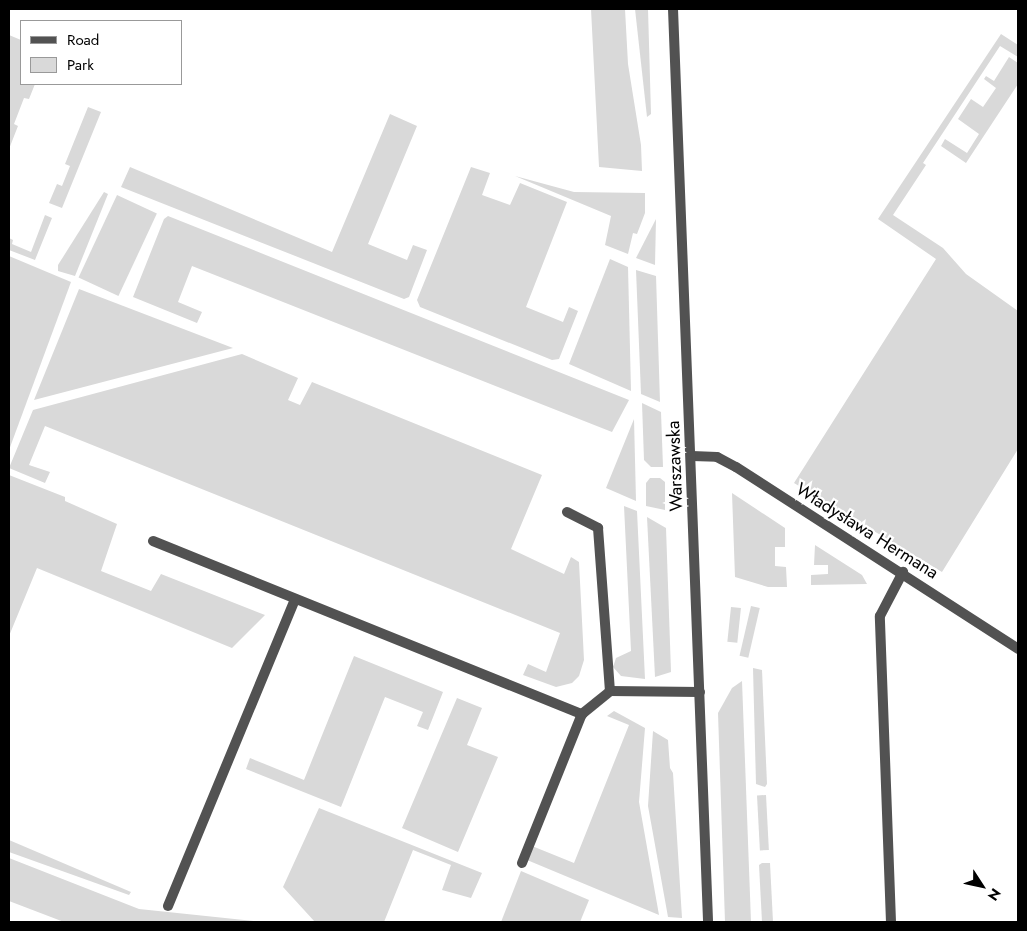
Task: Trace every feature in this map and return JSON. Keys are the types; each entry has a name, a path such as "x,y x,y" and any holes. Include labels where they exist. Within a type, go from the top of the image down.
{"street":[{"name":"Warszawska","path":"673,9 692,456 708,922"},
{"name":"Władysława Hermana","path":"692,456 717,457 736,467 903,572 1018,648"},
{"path":"567,512 598,528 610,691"},
{"path":"153,541 582,714"},
{"path":"891,922 880,616 903,572"},
{"path":"168,906 294,599"},
{"path":"522,863 582,714 610,691 700,692"}],"green space":[{"path":"591,9 625,9 628,64 641,145 642,171 599,167"},
{"path":"635,9 648,9 651,114 647,117"},
{"path":"1001,34 1018,45 1018,57 1000,46 923,163 926,165 893,215 943,248 966,274 1018,311 1018,449 942,572 794,483 936,259 878,219"},
{"path":"9,35 20,40 20,85 35,85 29,99 24,98 14,124 18,126 9,149"},
{"path":"1009,57 1018,63 1018,84 966,163 941,146 945,139 967,153 979,134 958,119 971,99 983,107 996,88 984,79 986,76 994,81"},
{"path":"88,107 101,112 62,208 49,203 57,184 62,186 70,166 65,164"},
{"path":"390,114 417,126 368,244 407,260 413,245 427,250 409,297 404,299 121,187 130,167 332,252"},
{"path":"471,167 490,173 482,195 510,205 520,183 567,202 526,307 563,322 569,307 578,311 559,359 552,360 420,307 417,300"},
{"path":"515,176 574,192 645,193 645,213 637,234 633,233 628,254 605,245 611,216"},
{"path":"104,192 108,194 75,276 58,271 58,265"},
{"path":"117,195 157,214 118,296 79,277"},
{"path":"45,215 52,218 35,260 9,250 9,238 13,240 12,244 31,252"},
{"path":"168,216 629,400 612,432 192,266 178,302 202,312 197,323 133,297 164,219"},
{"path":"656,219 655,265 636,258"},
{"path":"9,256 71,282 9,450"},
{"path":"610,259 628,267 631,391 569,364"},
{"path":"636,270 656,276 660,402 641,394"},
{"path":"79,289 233,348 34,400"},
{"path":"242,354 298,378 288,400 300,405 312,382 542,475 511,549 564,574 571,557 579,562 584,660 579,676 572,683 556,687 523,675 528,664 546,672 560,633 45,426 29,465 50,472 45,483 9,468 33,410"},
{"path":"642,403 661,412 663,467 651,467 644,460"},
{"path":"634,419 636,501 606,488"},
{"path":"9,475 65,497 65,501 117,524 101,571 151,591 161,574 265,615 232,648 37,568 9,636"},
{"path":"650,478 660,478 665,482 665,510 646,506 646,483"},
{"path":"732,493 785,528 785,547 775,547 775,566 786,567 787,587 768,587 735,577"},
{"path":"624,506 637,511 645,679 621,676 613,667 616,658 631,651"},
{"path":"647,517 666,528 671,672 655,677"},
{"path":"815,545 862,575 867,584 811,585 811,575 828,574 828,565 814,565"},
{"path":"751,606 760,608 748,658 740,656"},
{"path":"731,607 741,608 737,643 727,642"},
{"path":"354,656 443,692 428,730 417,726 423,712 385,697 341,807 246,769 250,758 304,780"},
{"path":"753,668 762,670 767,784 765,787 756,784"},
{"path":"742,681 751,922 725,922 718,713 732,688"},
{"path":"457,698 482,708 467,745 498,757 458,852 402,828"},
{"path":"614,711 645,728 639,802 659,915 527,860 532,846 574,863 629,725 607,716"},
{"path":"653,731 668,740 670,768 673,773 682,918 668,917 648,806"},
{"path":"757,795 766,795 769,850 760,850"},
{"path":"319,808 482,873 471,898 442,890 451,865 413,850 384,922 315,922 283,887"},
{"path":"9,840 131,892 129,895 9,852"},
{"path":"9,858 139,909 263,922 64,922 9,901"},
{"path":"770,863 773,922 762,922 759,865"},
{"path":"521,871 589,900 580,922 501,922"}]}
